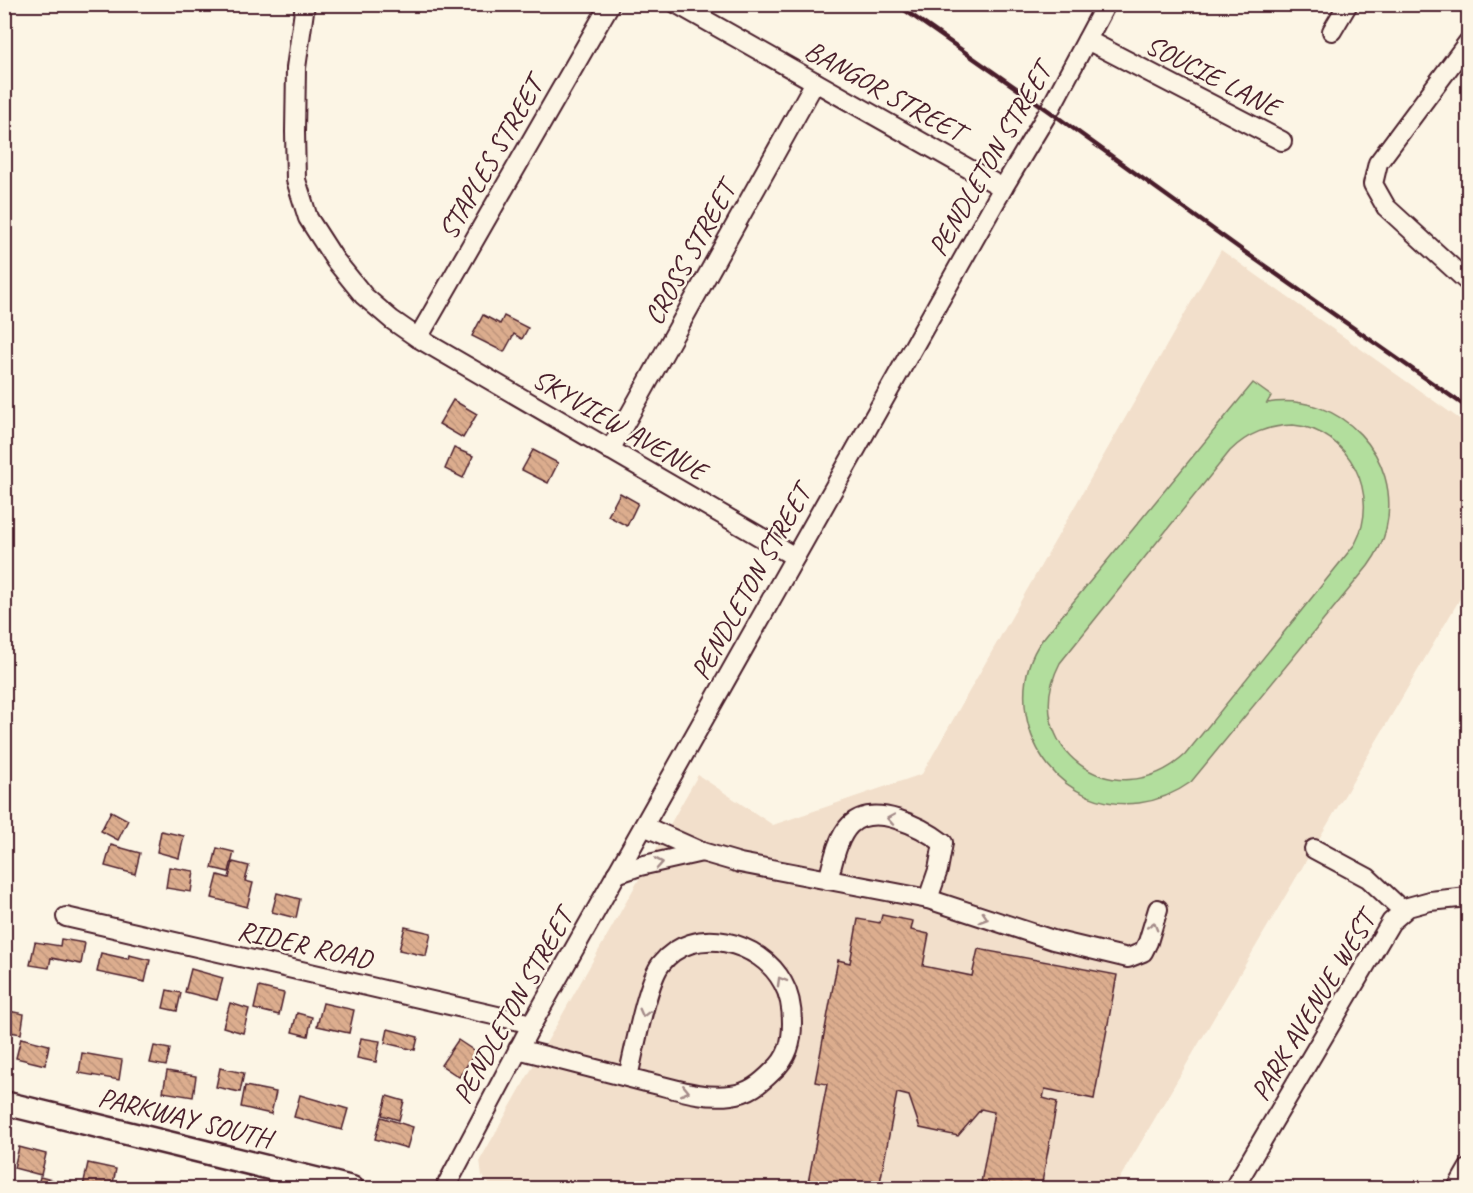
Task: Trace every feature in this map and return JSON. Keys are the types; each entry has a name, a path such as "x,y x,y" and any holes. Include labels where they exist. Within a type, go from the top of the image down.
{"main road":[{"name":"PARKWAY SOUTH","path":"4,1103 312,1184 351,1188"}],"street":[{"name":"SKYVIEW AVENUE","path":"305,4 296,68 296,180 308,219 334,260 364,296 418,338 795,557"},
{"name":"STAPLES STREET","path":"418,338 610,4"},
{"name":"BANGOR STREET","path":"677,4 1003,188"},
{"name":"PENDLETON STREET","path":"445,1188 518,1049 1003,188 1049,111 1106,4"},
{"path":"1332,31 1348,4"},
{"name":"SOUCIE LANE","path":"1086,40 1282,141"},
{"path":"1468,42 1378,163 1373,184 1386,207 1468,282"},
{"name":"CROSS STREET","path":"610,450 816,82"},
{"path":"828,880 845,831 860,818 873,815 902,820 926,830 943,843 938,870 928,899"},
{"path":"644,826 702,852 740,863 928,899 1053,940 1128,958 1143,952 1149,942 1158,909"},
{"path":"1314,849 1368,878 1403,911"},
{"path":"616,874 640,866 702,852"},
{"name":"PARK AVENUE WEST","path":"1234,1188 1391,922 1408,907 1430,901 1468,897"},
{"name":"RIDER ROAD","path":"66,917 532,1024"},
{"path":"518,1049 628,1077 692,1093 716,1096 750,1091 782,1063 788,1053 792,1019 790,1002 784,984 772,967 754,952 726,942 689,944 672,952 659,966 652,982 628,1077"},
{"path":"1457,1188 1468,1169"}],"shaded area":[{"path":"1221,250 1468,425 1468,585 1114,1188 493,1188 482,1176 480,1160 698,775 773,825 922,774"}],"green space":[{"path":"1253,383 1271,396 1267,403 1294,402 1319,407 1341,418 1360,434 1375,454 1385,477 1389,502 1386,529 1376,553 1368,566 1191,782 1165,796 1139,803 1113,803 1089,796 1067,784 1048,766 1034,742 1026,714 1025,694 1026,675 1032,657 1042,640","holes":["1293,425 1313,430 1330,439 1345,452 1362,486 1364,505 1362,525 1355,544 1185,755 1157,773 1129,780 1102,776 1079,764 1062,745 1051,721 1050,693 1060,663 1230,451 1244,439 1267,429"]}],"building":[{"path":"483,315 500,324 504,316 528,328 522,339 514,334 504,352 472,336"},
{"path":"453,400 477,414 463,438 439,424"},
{"path":"454,448 473,456 463,478 445,469"},
{"path":"533,450 558,463 548,483 522,470"},
{"path":"620,493 638,503 627,526 608,516"},
{"path":"111,811 128,820 118,840 101,831"},
{"path":"161,831 184,836 179,858 157,852"},
{"path":"111,845 140,853 135,874 105,866"},
{"path":"217,848 234,852 229,872 212,868"},
{"path":"233,862 249,866 245,881 253,883 247,907 212,898 218,875 229,878"},
{"path":"169,867 194,871 191,892 166,888"},
{"path":"277,893 300,899 296,918 272,912"},
{"path":"882,915 913,921 911,930 929,934 923,966 972,976 978,949 1117,975 1094,1099 1045,1089 1043,1098 1057,1102 1041,1188 980,1188 994,1112 981,1109 958,1136 920,1128 909,1096 897,1093 879,1188 807,1188 827,1084 815,1082 838,960 850,963 858,919 880,923"},
{"path":"405,927 431,933 426,956 399,950"},
{"path":"61,939 85,943 81,964 51,958 49,968 30,965 35,942 60,946"},
{"path":"101,953 128,959 129,955 150,960 145,982 97,972"},
{"path":"191,969 223,978 217,1000 185,992"},
{"path":"259,987 284,993 279,1015 254,1009"},
{"path":"167,990 181,993 177,1011 163,1008"},
{"path":"230,1003 249,1009 243,1033 223,1027"},
{"path":"323,1003 354,1010 349,1033 317,1026"},
{"path":"4,1010 24,1014 21,1034 4,1031"},
{"path":"297,1013 312,1017 308,1036 292,1032"},
{"path":"388,1029 418,1037 415,1050 385,1043"},
{"path":"21,1038 49,1045 45,1065 16,1058"},
{"path":"361,1038 380,1041 376,1062 357,1058"},
{"path":"458,1040 476,1052 459,1077 441,1065"},
{"path":"154,1046 170,1049 166,1066 150,1063"},
{"path":"82,1053 122,1060 119,1080 79,1073"},
{"path":"220,1068 244,1073 240,1092 216,1087"},
{"path":"167,1071 196,1076 193,1097 163,1092"},
{"path":"245,1086 276,1092 271,1114 241,1107"},
{"path":"300,1095 348,1109 342,1130 294,1117"},
{"path":"387,1096 404,1101 399,1120 382,1115"},
{"path":"381,1117 413,1127 407,1148 375,1139"},
{"path":"19,1147 46,1154 41,1175 14,1168"},
{"path":"88,1163 116,1169 112,1188 83,1186"},
{"path":"40,1177 60,1182 58,1188 37,1188"},
{"path":"170,1183 194,1188 169,1188"},
{"path":"146,1184 165,1188 145,1188"}],"railway":[{"path":"896,4 1468,408"}]}
